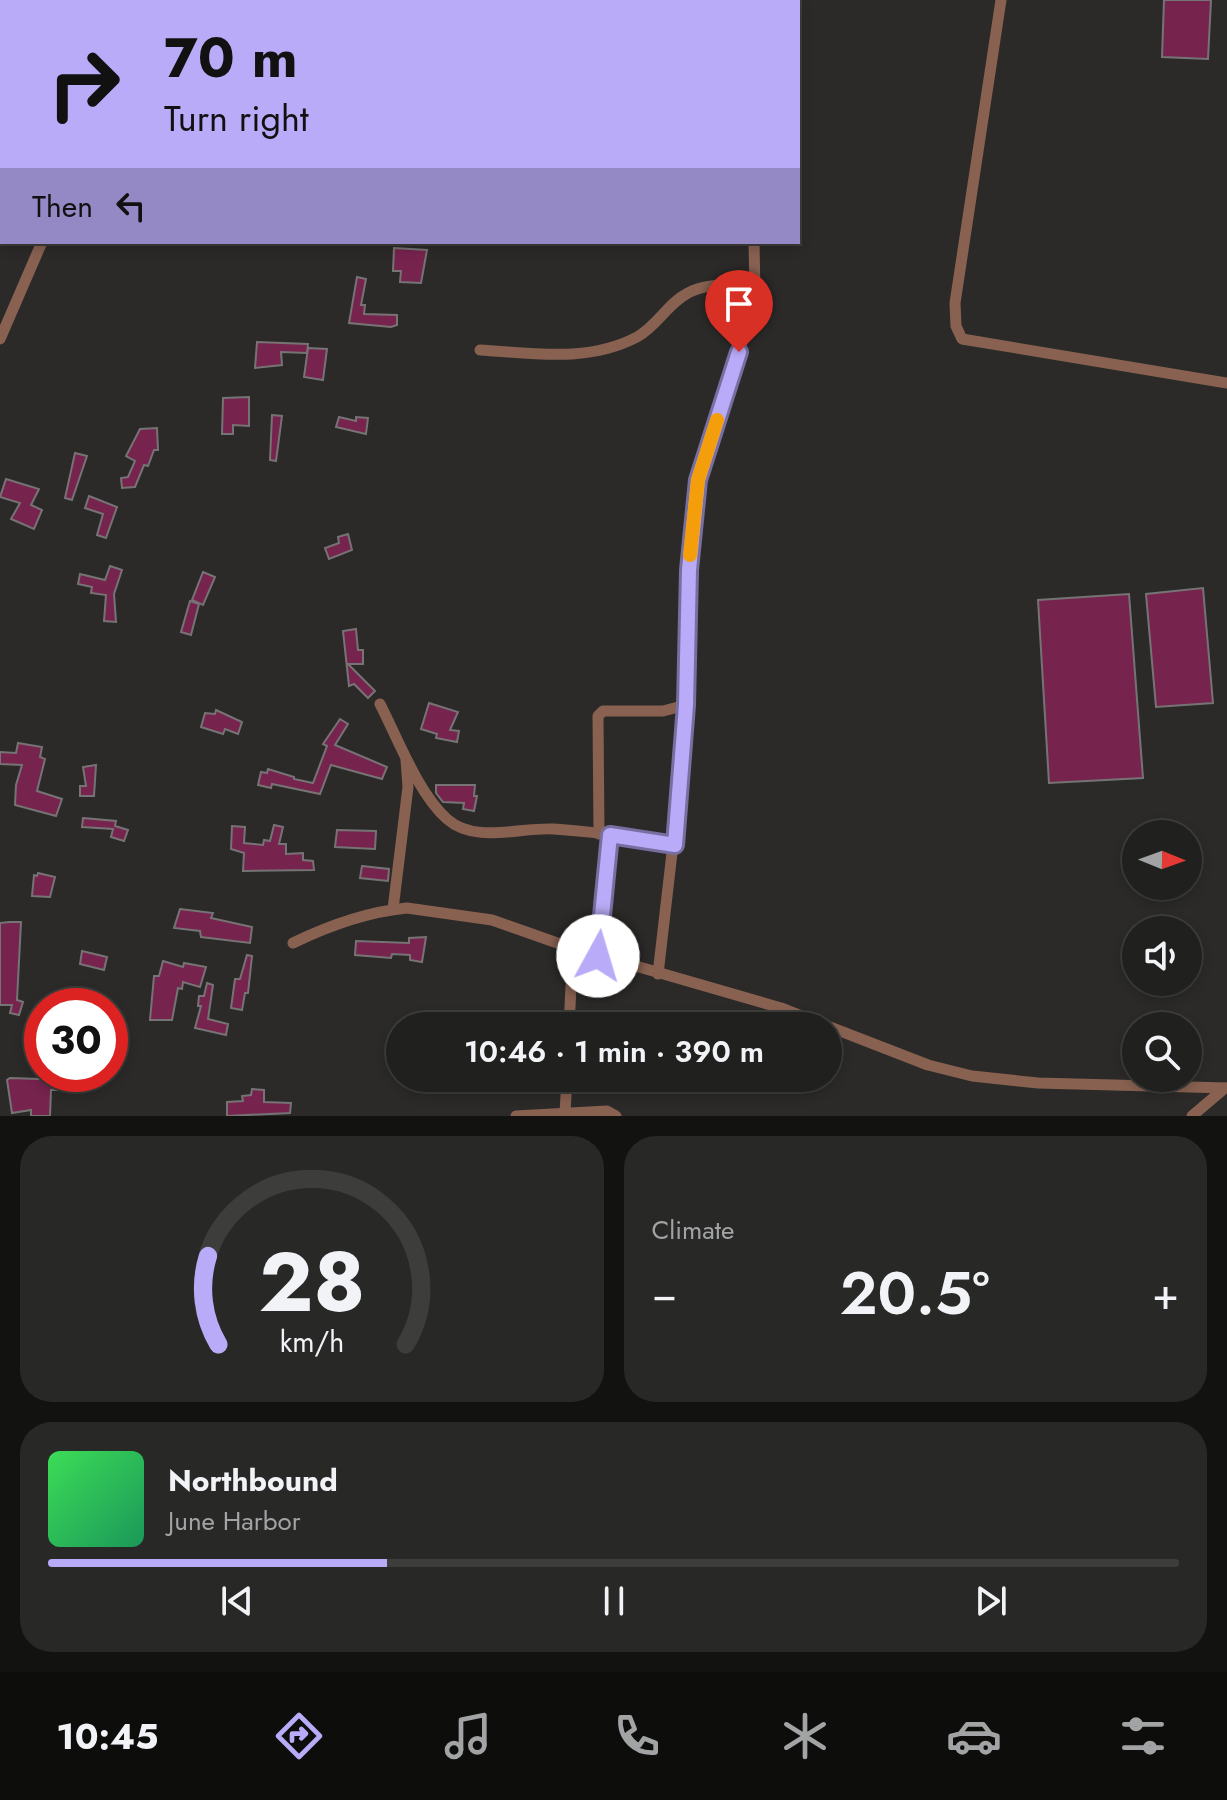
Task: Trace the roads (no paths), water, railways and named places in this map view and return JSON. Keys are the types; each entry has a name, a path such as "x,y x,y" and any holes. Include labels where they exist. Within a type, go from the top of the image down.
{"street":[{"path":"1001,0 955,303 956,326 962,339 1227,383"},
{"path":"0,339 41,244"},
{"path":"658,974 675,845 686,705 689,570 698,480 750,317 755,283 754,244"},
{"path":"480,350 572,355 608,347 650,329 687,293 755,283"},
{"path":"380,704 431,804 449,822 463,829 492,833 550,829 675,845"},
{"path":"598,956 605,834 598,716 603,711 663,711 686,705"},
{"path":"393,909 408,787 405,752"},
{"path":"293,943 340,921 393,909 407,908 492,920 598,956 781,1008 928,1065 972,1076 1038,1083 1226,1088"},
{"path":"570,1012 573,948"},
{"path":"1192,1116 1226,1088"},
{"path":"565,1113 566,1092"},
{"path":"516,1116 607,1111 616,1116"}]}
